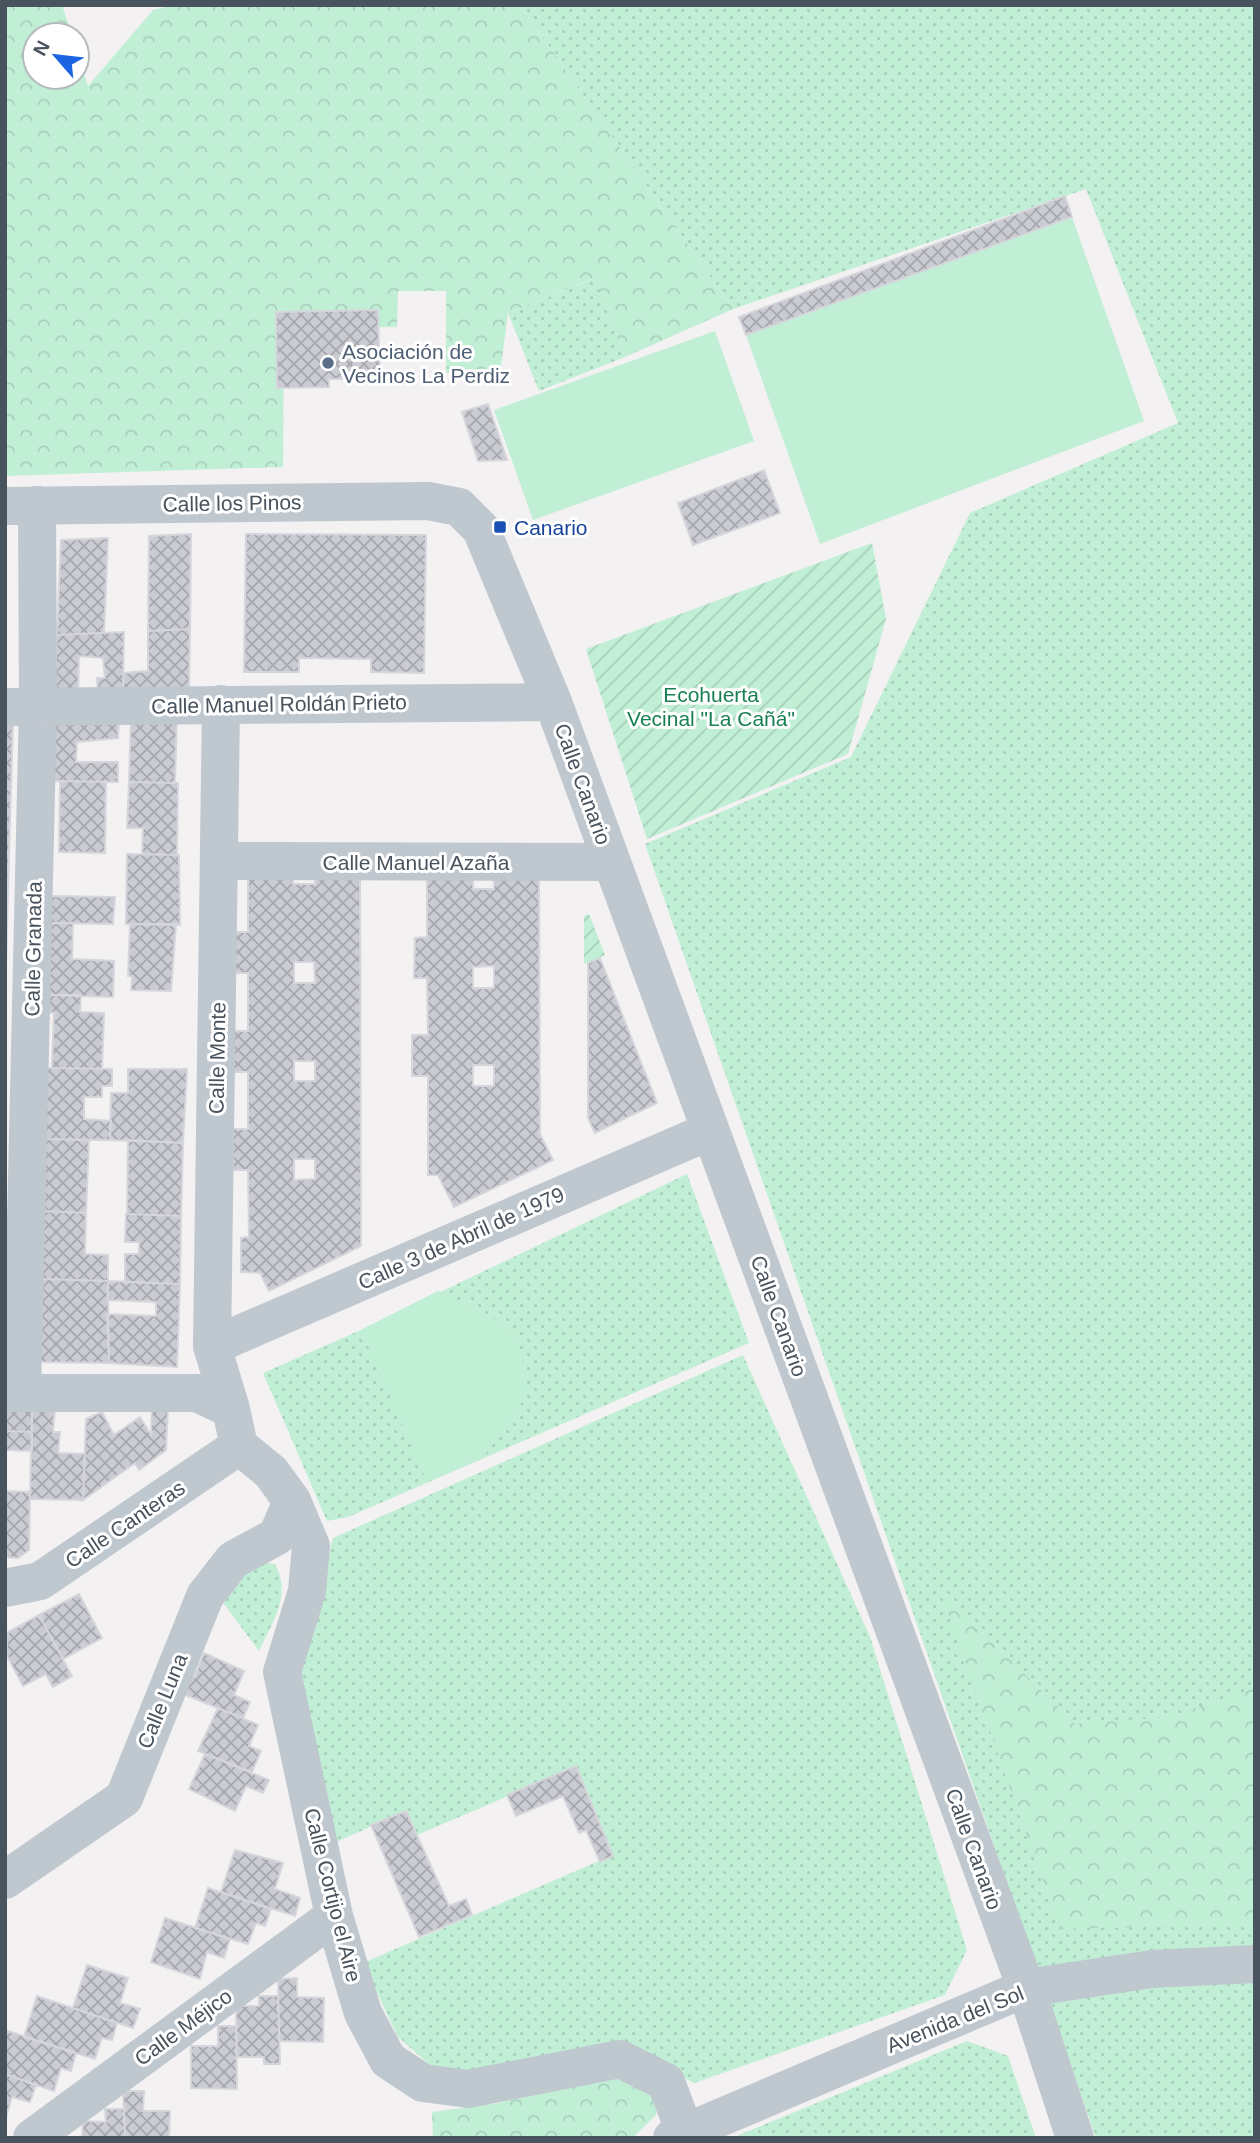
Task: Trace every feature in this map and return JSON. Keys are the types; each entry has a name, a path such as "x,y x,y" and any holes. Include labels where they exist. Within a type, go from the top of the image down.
{"street":[{"name":"Calle los Pinos","path":"21,505 428,501 459,507"},
{"name":"Calle Granada","path":"14,1393 22,707 21,505"},
{"name":"Calle Canario","path":"459,507 481,529 553,702 1026,1988 1075,2138"},
{"name":"Calle Manuel Roldán Prieto","path":"22,707 553,702"},
{"name":"Calle Monte","path":"221,704 212,1346 231,1409"},
{"name":"Calle Manuel Azaña","path":"220,861 612,862"},
{"name":"Calle 3 de Abril de 1979","path":"212,1346 710,1130"},
{"path":"14,1393 197,1393 231,1409 239,1446"},
{"name":"Calle Cortijo el Aire","path":"239,1446 271,1472 292,1501 311,1546 307,1591 282,1672 334,1916 363,2013 388,2060 424,2083 468,2089 620,2059 666,2082 681,2136"},
{"name":"Calle Canteras","path":"5,1588 40,1581 239,1446"},
{"name":"Calle Luna","path":"5,1880 124,1798 205,1596 233,1560 277,1536 292,1501"},
{"name":"Calle Méjico","path":"32,2138 334,1916"},
{"name":"Avenida del Sol","path":"681,2136 1026,1988 1152,1969 1255,1964"}],"green space":[{"path":"5,5 62,5 67,21 21,21 21,91 91,91 91,82 153,10 173,5 520,5 733,309 625,357 594,278 508,313 500,374 446,373 446,291 398,291 397,327 284,328 283,467 5,476"},
{"path":"520,5 1255,5 1255,2138 1096,2138 645,844 851,757 970,513 1178,423 1086,189 733,309"},
{"path":"1072,217 1144,421 820,544 746,335"},
{"path":"595,278 625,357 539,391 508,313"},
{"path":"715,331 754,441 533,520 494,410"},
{"name":"Ecohuerta Vecinal \"La Cañá\"","path":"872,543 886,619 848,754 647,839 586,649"},
{"path":"589,914 605,955 584,964 584,916"},
{"path":"687,1174 749,1343 348,1517 327,1521 263,1373 361,1330"},
{"path":"438,1291 490,1315 519,1343 528,1393 483,1458 427,1482 361,1330"},
{"path":"743,1355 870,1637 967,1950 945,1995 694,2083 616,2041 468,2073 431,2066 398,2037 363,1963 613,1855 576,1767 417,1835 406,1811 336,1842 299,1681 333,1538"},
{"path":"256,1562 275,1564 282,1586 279,1608 259,1651 224,1604 223,1584"},
{"path":"940,1590 1075,1724 1169,1717 1255,1688 1255,1924 1060,1929"},
{"path":"967,2041 1008,2056 1036,2138 732,2138"},
{"path":"608,2071 660,2094 656,2115 632,2138 433,2138 432,2112 499,2103"}],"building":[{"path":"1065,196 1072,217 746,335 739,317"},
{"name":"Asociación de Vecinos La Perdiz","path":"378,310 380,379 329,379 329,387 277,388 276,312"},
{"path":"488,404 507,460 478,461 462,412"},
{"path":"764,470 780,513 693,545 678,503"},
{"path":"191,534 190,629 148,631 149,536"},
{"path":"246,534 426,535 424,673 371,672 371,659 299,658 299,672 244,672"},
{"path":"108,538 104,633 57,635 61,540"},
{"path":"190,629 189,691 123,694 124,673 148,671 148,631"},
{"path":"124,632 123,694 98,695 97,678 105,678 103,658 79,656 78,696 54,697 57,635"},
{"path":"177,714 175,783 129,782 131,716"},
{"path":"119,717 118,738 77,742 76,762 118,762 118,782 51,781 52,719"},
{"path":"5,724 13,724 11,789 5,789"},
{"path":"60,781 106,782 105,853 59,852"},
{"path":"129,782 178,783 177,855 142,854 143,828 127,828"},
{"path":"5,789 11,789 9,853 5,853"},
{"path":"5,853 9,853 7,930 5,930"},
{"path":"127,854 179,855 180,925 126,924"},
{"path":"293,873 293,884 315,884 315,873 360,873 361,1246 269,1291 260,1273 241,1272 241,1238 249,1237 248,1170 233,1170 232,1129 248,1129 248,1072 232,1072 232,1031 248,1031 248,973 232,973 232,932 248,932 248,874","holes":["294,962 314,962 315,983 294,983","294,1061 315,1061 315,1081 294,1081","294,1159 315,1159 315,1179 294,1180"]},
{"path":"427,877 473,877 473,889 494,889 494,877 539,877 540,1134 553,1160 454,1207 438,1175 428,1175 428,1076 412,1076 412,1035 428,1035 427,978 414,978 415,938 427,937","holes":["494,966 494,988 473,988 473,967","473,1065 494,1065 494,1086 473,1086"]},
{"path":"50,896 115,897 113,924 48,923"},
{"path":"48,923 73,923 72,959 114,961 113,997 46,995"},
{"path":"130,924 176,924 171,991 131,990 132,976 128,976"},
{"path":"5,930 7,930 5,1002"},
{"path":"600,958 657,1103 595,1133 588,1118 588,963"},
{"path":"46,995 81,995 80,1012 104,1013 102,1069 52,1068 54,1013 46,1012"},
{"path":"44,1068 112,1069 112,1086 102,1086 102,1097 84,1097 84,1119 111,1121 110,1140 43,1139"},
{"path":"128,1069 187,1069 183,1143 110,1140 111,1093 128,1093"},
{"path":"43,1139 89,1140 86,1213 41,1211"},
{"path":"128,1140 183,1143 181,1216 127,1214"},
{"path":"41,1211 86,1213 85,1254 108,1255 108,1281 41,1279"},
{"path":"126,1214 181,1216 180,1284 125,1282 125,1254 139,1254 139,1242 125,1242"},
{"path":"41,1279 108,1281 109,1363 39,1362"},
{"path":"108,1281 180,1284 177,1367 109,1363 107,1314 156,1316 156,1302 107,1300"},
{"path":"5,1407 32,1407 32,1432 5,1431"},
{"path":"32,1407 55,1407 53,1432 60,1432 58,1453 85,1454 83,1500 30,1499"},
{"path":"152,1407 168,1407 166,1450 139,1470 135,1463 83,1500 86,1419 102,1412 114,1435 140,1417 151,1435"},
{"path":"5,1431 32,1432 32,1451 5,1450"},
{"path":"5,1491 30,1492 29,1550 18,1558 5,1557"},
{"path":"79,1594 102,1638 63,1659 39,1615"},
{"path":"39,1615 72,1676 53,1687 46,1674 23,1686 6,1654 8,1632"},
{"path":"204,1653 244,1671 234,1695 250,1702 243,1718 180,1693 187,1675 194,1678"},
{"path":"218,1708 258,1725 249,1746 261,1751 252,1772 198,1751"},
{"path":"205,1754 269,1780 263,1793 246,1786 235,1811 189,1789"},
{"path":"576,1766 613,1856 600,1862 586,1830 579,1833 563,1796 516,1816 507,1795"},
{"path":"406,1811 449,1906 466,1899 472,1915 419,1937 371,1825"},
{"path":"235,1850 283,1863 275,1889 300,1898 295,1916 221,1892"},
{"path":"208,1888 271,1909 265,1926 256,1923 248,1944 195,1928"},
{"path":"165,1918 230,1939 224,1958 207,1952 200,1979 151,1962"},
{"path":"87,1965 128,1978 120,2003 140,2009 133,2028 73,2008"},
{"path":"297,1978 297,1997 324,1998 323,2042 279,2041 278,1979"},
{"path":"37,1996 117,2023 112,2040 102,2038 95,2059 24,2037"},
{"path":"259,1996 278,1996 280,2064 264,2064 264,2057 237,2057 236,2006 259,2006"},
{"path":"218,2026 236,2026 237,2089 191,2088 191,2046 218,2046"},
{"path":"5,2030 76,2053 71,2071 61,2068 54,2091 5,2074"},
{"path":"5,2074 36,2085 30,2102 12,2097 5,2121"},
{"path":"123,2091 144,2091 143,2111 170,2111 169,2138 125,2138"},
{"path":"105,2109 124,2109 125,2138 82,2138 83,2121 106,2122"}],"place":[{"name":"Asociación de Vecinos La Perdiz","path":"328,363"},
{"name":"Canario","path":"500,527"}]}
